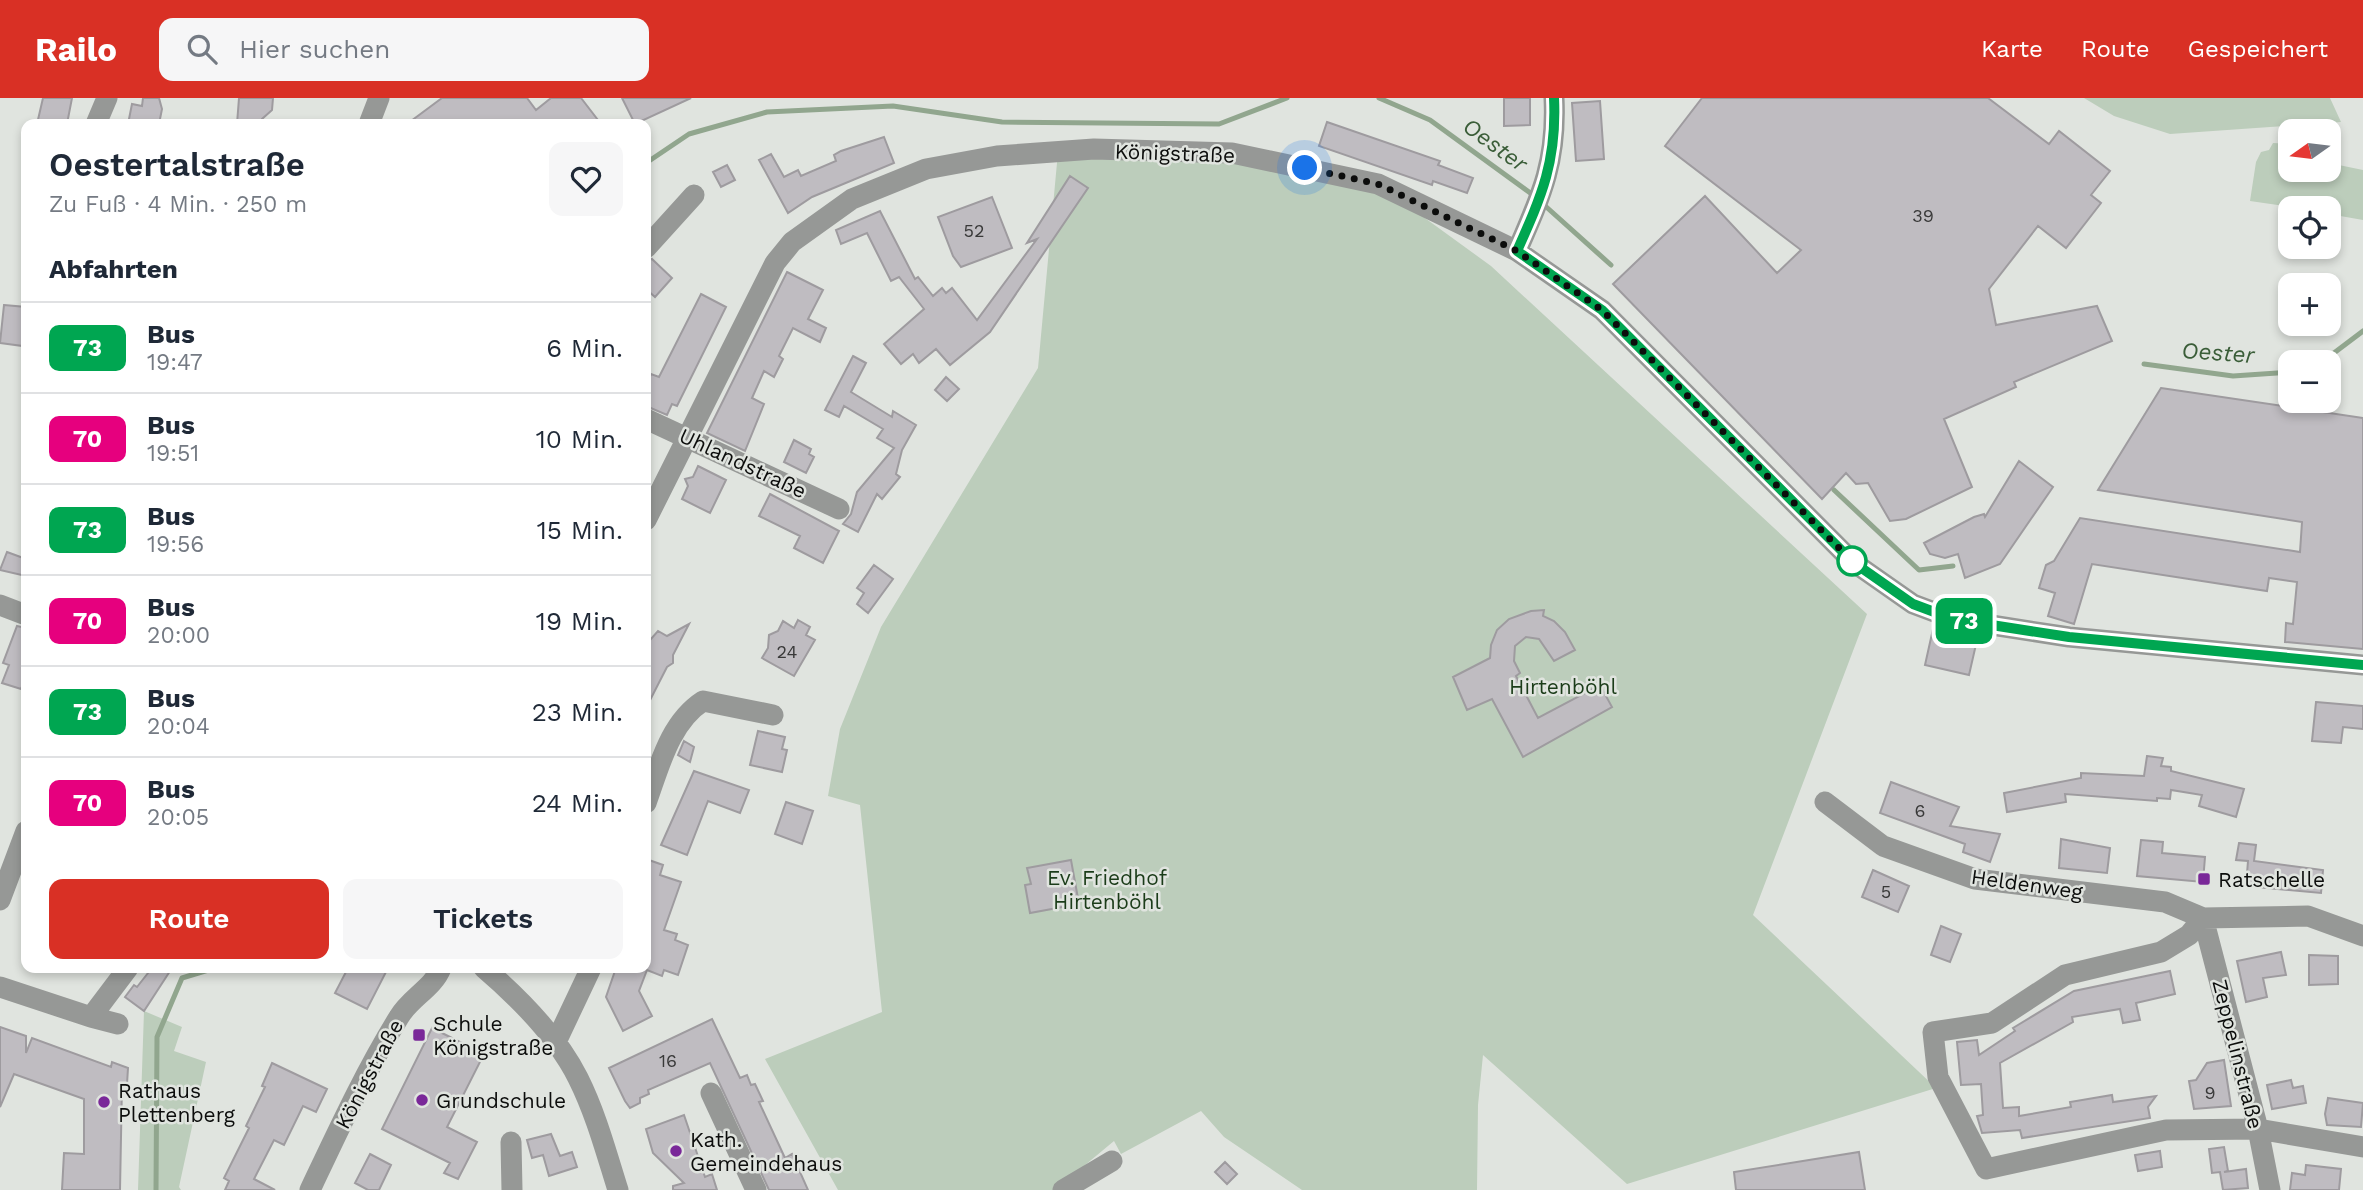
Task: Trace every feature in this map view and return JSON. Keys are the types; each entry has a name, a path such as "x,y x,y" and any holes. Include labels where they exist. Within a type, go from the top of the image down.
{"street":[{"path":"98,119 107,98"},
{"path":"371,119 379,98"},
{"path":"1517,251 1545,188 1555,134 1554,98"},
{"name":"Königstraße","path":"651,509 686,435 775,263 792,242 852,199 926,169 997,156 1087,150 1232,153 1378,184 1517,251 1602,310 1853,562 1913,604 1953,619 2069,637 2363,665"},
{"path":"651,242 694,195"},
{"name":"Uhlandstraße","path":"651,421 686,435 839,509"},
{"path":"0,606 21,613"},
{"path":"651,790 671,737 688,711 703,701 773,715"},
{"name":"Heldenweg","path":"1825,802 1883,846 1975,879 2165,902 2203,918"},
{"path":"0,900 21,844"},
{"path":"2363,936 2308,916 2203,918 2189,935 2161,952 2065,975 1992,1023 1933,1032 1938,1077 1986,1169 2166,1130 2258,1129 2363,1147"},
{"name":"Zeppelinstraße","path":"2203,918 2258,1129 2270,1190"},
{"path":"91,1017 124,973"},
{"name":"Königstraße","path":"310,1190 375,1056 402,1011 438,973"},
{"path":"489,973 556,1042 578,1077 618,1190"},
{"path":"556,1042 589,973"},
{"path":"0,987 118,1024"},
{"path":"711,1093 756,1190"},
{"path":"511,1142 512,1190"},
{"path":"1063,1190 1112,1161"}],"green space":[{"path":"2084,98 2330,98 2340,119 2278,119 2278,126 2170,134 2114,116"},
{"path":"2273,143 2278,143 2278,182 2342,182 2342,166 2363,170 2363,220 2341,216 2341,196 2278,196 2278,205 2250,201 2256,162 2261,152 2269,150"},
{"path":"1058,152 1232,153 1378,184 1491,266 1867,614 1753,915 1936,1088 1627,1184 1483,1055 1478,1105 1477,1190 1302,1190 1224,1137 1201,1111 1121,1154 1114,1141 1055,1190 838,1190 765,1059 882,1012 860,805 828,796 840,729 881,627 1038,368"},
{"path":"144,1011 182,1027 174,1051 206,1062 179,1187 181,1190 138,1190"}],"building":[{"path":"43,98 72,98 68,119 38,119"},
{"path":"143,98 159,98 162,109 160,119 129,119 132,104 142,106"},
{"path":"239,98 273,98 272,110 262,119 237,119"},
{"path":"442,98 527,98 536,110 551,98 581,98 597,119 414,119"},
{"path":"622,98 691,98 646,119 632,119"},
{"path":"1504,98 1530,98 1530,125 1504,126"},
{"path":"1702,98 1988,98 2049,144 2059,131 2110,171 2091,195 2101,203 2066,248 2038,226 1989,289 1996,325 2097,306 2112,341 2014,382 2016,387 1944,419 1972,487 1906,519 1890,521 1868,483 1856,484 1846,473 1822,499 1613,284 1705,196 1777,273 1801,250 1665,146"},
{"path":"1600,101 1604,159 1576,161 1572,103"},
{"path":"1327,122 1440,161 1438,165 1473,178 1467,193 1433,181 1432,185 1319,146"},
{"path":"884,137 894,163 812,197 788,213 759,160 771,154 784,177 798,170 801,176 836,161 834,155 841,151"},
{"path":"727,165 735,180 721,187 713,172"},
{"path":"1070,176 1088,188 990,332 950,365 936,349 919,363 913,354 901,364 884,344 924,309 899,277 891,281 867,233 841,244 836,230 880,211 915,279 918,277 933,296 942,288 946,293 952,288 977,320 1037,239 1027,243"},
{"path":"992,197 1012,248 961,267 953,256 938,217"},
{"path":"651,259 672,278 655,297 651,293"},
{"path":"787,272 823,290 808,319 826,328 820,342 793,328 779,356 783,359 774,377 764,371 752,398 764,404 745,451 707,433"},
{"path":"701,294 726,307 677,406 672,404 667,415 651,408 651,374 659,377"},
{"path":"4,305 21,307 21,346 0,343"},
{"path":"853,356 866,363 851,392 892,417 893,411 916,425 902,450 896,474 900,477 882,499 877,494 858,532 843,524 851,514 857,492 894,448 877,438 883,429 844,406 839,417 825,410"},
{"path":"946,377 959,389 947,401 935,390"},
{"path":"2161,388 2278,405 2278,413 2329,413 2363,418 2363,649 2285,642 2286,623 2293,624 2297,582 2269,578 2267,591 2092,564 2074,624 2048,616 2055,593 2039,588 2046,565 2054,561 2080,518 2300,552 2302,522 2098,490"},
{"path":"794,440 811,449 809,454 814,457 806,473 784,462"},
{"path":"2019,461 2053,487 2000,564 1965,578 1958,554 1945,558 1930,554 1924,543 1974,517 1984,514 1985,517"},
{"path":"698,466 726,480 710,513 682,499 688,486 685,479 693,477"},
{"path":"770,494 839,531 823,563 794,548 800,536 759,516"},
{"path":"7,552 21,557 21,575 0,570"},
{"path":"874,565 893,579 868,613 857,604 864,593 857,588"},
{"path":"1544,610 1543,616 1554,621 1565,632 1575,650 1554,661 1539,639 1526,637 1515,646 1514,661 1520,673 1516,676 1538,718 1600,685 1612,707 1523,757 1492,699 1467,710 1453,677 1490,658 1491,645 1497,630 1509,619 1531,611"},
{"path":"798,620 810,627 806,635 815,640 794,676 762,658 768,648 769,635 778,631 783,621 794,628"},
{"path":"689,624 673,655 673,663 667,667 651,698 651,639 658,631 667,636"},
{"path":"17,626 21,627 21,689 2,683 9,665 3,663"},
{"path":"1933,629 1977,640 1969,675 1925,665"},
{"path":"2316,702 2363,706 2363,729 2343,727 2341,743 2312,741"},
{"path":"758,731 785,737 782,749 787,750 782,772 750,765"},
{"path":"684,741 694,747 690,762 678,755"},
{"path":"2147,756 2163,758 2161,766 2171,767 2171,771 2244,789 2236,817 2199,806 2202,795 2171,790 2170,799 2157,798 2157,801 2065,794 2066,802 2007,812 2004,793 2081,778 2081,773 2144,776"},
{"path":"694,771 749,790 740,813 708,801 687,855 661,845"},
{"path":"1891,782 1959,807 1950,826 2000,834 1990,862 1963,852 1965,844 1880,813"},
{"path":"786,802 813,811 802,844 775,834"},
{"path":"2061,839 2110,848 2107,873 2059,868"},
{"path":"2141,840 2163,842 2162,853 2205,857 2203,882 2137,876"},
{"path":"2239,843 2256,845 2254,861 2323,870 2321,893 2246,886 2248,861 2236,860"},
{"path":"1071,860 1079,904 1030,913 1025,885 1031,884 1027,868"},
{"path":"651,861 663,865 660,875 681,882 664,930 677,934 675,940 688,945 678,975 664,970 662,976 651,972"},
{"path":"1873,870 1909,886 1898,912 1862,897"},
{"path":"1941,926 1961,934 1950,962 1931,955"},
{"path":"2281,952 2286,975 2263,978 2267,997 2246,1002 2237,961"},
{"path":"2309,955 2338,956 2338,984 2309,985"},
{"path":"2170,971 2175,994 2136,1003 2140,1020 2123,1023 2120,1009 2072,1017 2073,1022 2000,1063 2003,1108 2019,1107 2019,1116 2071,1107 2070,1102 2112,1095 2113,1102 2156,1096 2148,1107 2150,1118 2022,1138 2020,1130 1982,1133 1977,1116 1983,1115 1981,1084 1961,1085 1957,1042 1977,1040 1979,1055 2015,1031 2013,1028 2074,991"},
{"path":"148,973 169,973 144,1011 125,997 134,985 137,987"},
{"path":"345,973 385,973 367,1009 335,993"},
{"path":"614,973 646,973 639,991 652,1016 623,1031 606,997"},
{"path":"712,1019 740,1078 747,1075 751,1085 755,1084 763,1101 759,1102 785,1158 792,1154 808,1190 769,1190 710,1063 648,1090 649,1094 640,1098 640,1103 630,1108 625,1101 609,1068"},
{"name":"Rathaus Plettenberg","path":"0,1027 26,1036 26,1053 32,1038 111,1067 112,1062 128,1068 127,1084 122,1084 120,1190 62,1190 64,1153 84,1154 84,1099 14,1074 0,1107"},
{"name":"Grundschule","path":"432,1028 484,1054 447,1127 477,1142 458,1179 444,1173 450,1163 382,1129"},
{"path":"2224,1060 2231,1106 2194,1109 2189,1081 2196,1080 2207,1063"},
{"path":"272,1063 327,1089 316,1112 303,1106 284,1145 274,1140 254,1179 275,1190 225,1190 229,1181 224,1178 249,1128 246,1126 265,1087 262,1086"},
{"path":"2291,1080 2293,1088 2303,1086 2306,1103 2272,1109 2267,1085"},
{"path":"2328,1098 2363,1103 2361,1127 2327,1125 2325,1114"},
{"name":"Kath. Gemeindehaus","path":"684,1115 705,1177 712,1174 717,1190 673,1190 673,1186 684,1183 653,1153 646,1129"},
{"path":"551,1134 560,1156 572,1152 577,1167 549,1176 543,1155 532,1158 527,1140"},
{"path":"2224,1147 2228,1171 2224,1172 2246,1169 2248,1188 2223,1190 2220,1172 2212,1173 2209,1149"},
{"path":"2160,1151 2162,1167 2138,1171 2135,1155"},
{"path":"1859,1152 1865,1190 1736,1190 1734,1172"},
{"path":"370,1154 391,1165 379,1190 368,1190 355,1183"},
{"path":"1225,1162 1237,1174 1227,1184 1215,1172"},
{"path":"2306,1165 2341,1169 2339,1190 2290,1190 2292,1173 2305,1175"}],"waterway":[{"name":"Oester","path":"651,160 689,134 767,112 893,106 1002,122 1219,124 1287,98"},
{"name":"Oester","path":"1379,98 1430,120 1533,195"},
{"name":"Oester","path":"1543,204 1611,265"},
{"name":"Oester","path":"2338,350 2363,331"},
{"name":"Oester","path":"2144,364 2233,376 2278,373"},
{"name":"Oester","path":"1834,490 1919,570 1953,566"},
{"name":"Oester","path":"156,1190 157,1037 182,978 198,973"}],"bus line":[{"name":"73","path":"1554,98 1555,134 1545,188 1517,251 1602,310 1853,562 1877,581 1913,604 1953,619 2069,637 2363,665"}],"place":[{"name":"Ratschelle","path":"2204,879"},
{"name":"Schule Königstraße","path":"419,1035"},
{"name":"Grundschule","path":"422,1100"},
{"name":"Rathaus Plettenberg","path":"104,1102"},
{"name":"Kath. Gemeindehaus","path":"676,1151"}],"route":[{"path":"1305,168 1378,184 1517,251 1602,310 1852,561"}],"park label":[{"name":"Hirtenböhl","path":"1563,686"},
{"name":"Ev. Friedhof Hirtenböhl","path":"1107,889"}]}
